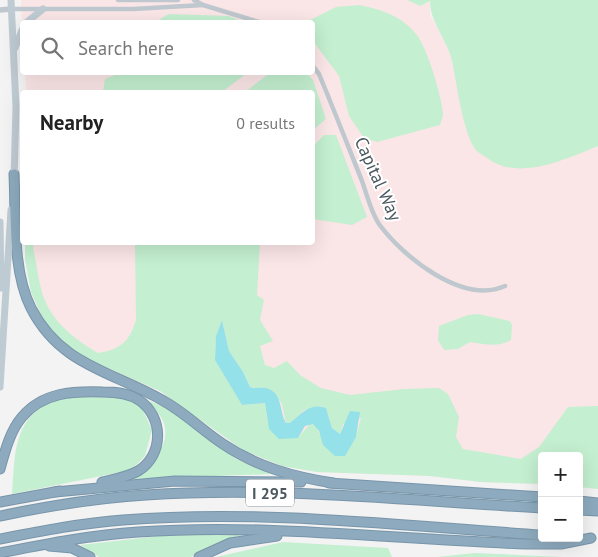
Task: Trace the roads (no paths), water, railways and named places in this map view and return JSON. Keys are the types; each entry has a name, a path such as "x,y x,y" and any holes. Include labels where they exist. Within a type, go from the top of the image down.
{"highway":[{"path":"14,174 19,264 23,288 38,321 60,347 88,366 162,399 244,457 283,473 333,483"},
{"path":"0,469 11,436 19,421 35,405 48,398 71,392 119,393 135,398 148,408 156,424 158,440 153,454 144,467 128,475 55,492 0,502"},
{"path":"55,492 175,481 244,480 333,483 538,497"},
{"name":"I 295","path":"0,516 58,505 117,498 221,492 538,508"},
{"path":"583,501 598,503"},
{"path":"583,510 598,511"},
{"name":"I 295","path":"0,539 121,520 200,517 286,519 538,535"},
{"path":"0,553 79,538 159,530 227,529 526,544 562,544 594,538"},
{"path":"199,557 223,545 250,538 292,535 365,536"},
{"path":"14,550 48,546 65,547 90,557"}],"main road":[{"path":"0,387 2,326 14,174 16,107 10,0"},
{"path":"29,20 43,9"},
{"path":"14,53 20,36"},
{"path":"0,222 2,326"}],"street":[{"path":"118,0 178,0"},
{"path":"194,0 203,5 253,20"},
{"path":"0,10 133,9 203,5"},
{"name":"Capital Way","path":"315,69 319,74 378,223 399,247 422,266 454,285 493,292 505,286"}],"water":[{"path":"222,320 229,351 243,372 250,387 266,388 275,393 286,423 290,423 311,408 326,408 332,428 340,434 350,411 360,412 356,437 345,456 335,456 323,445 319,431 313,424 305,426 298,438 279,439 269,429 265,403 242,405 215,360 216,336"}]}
